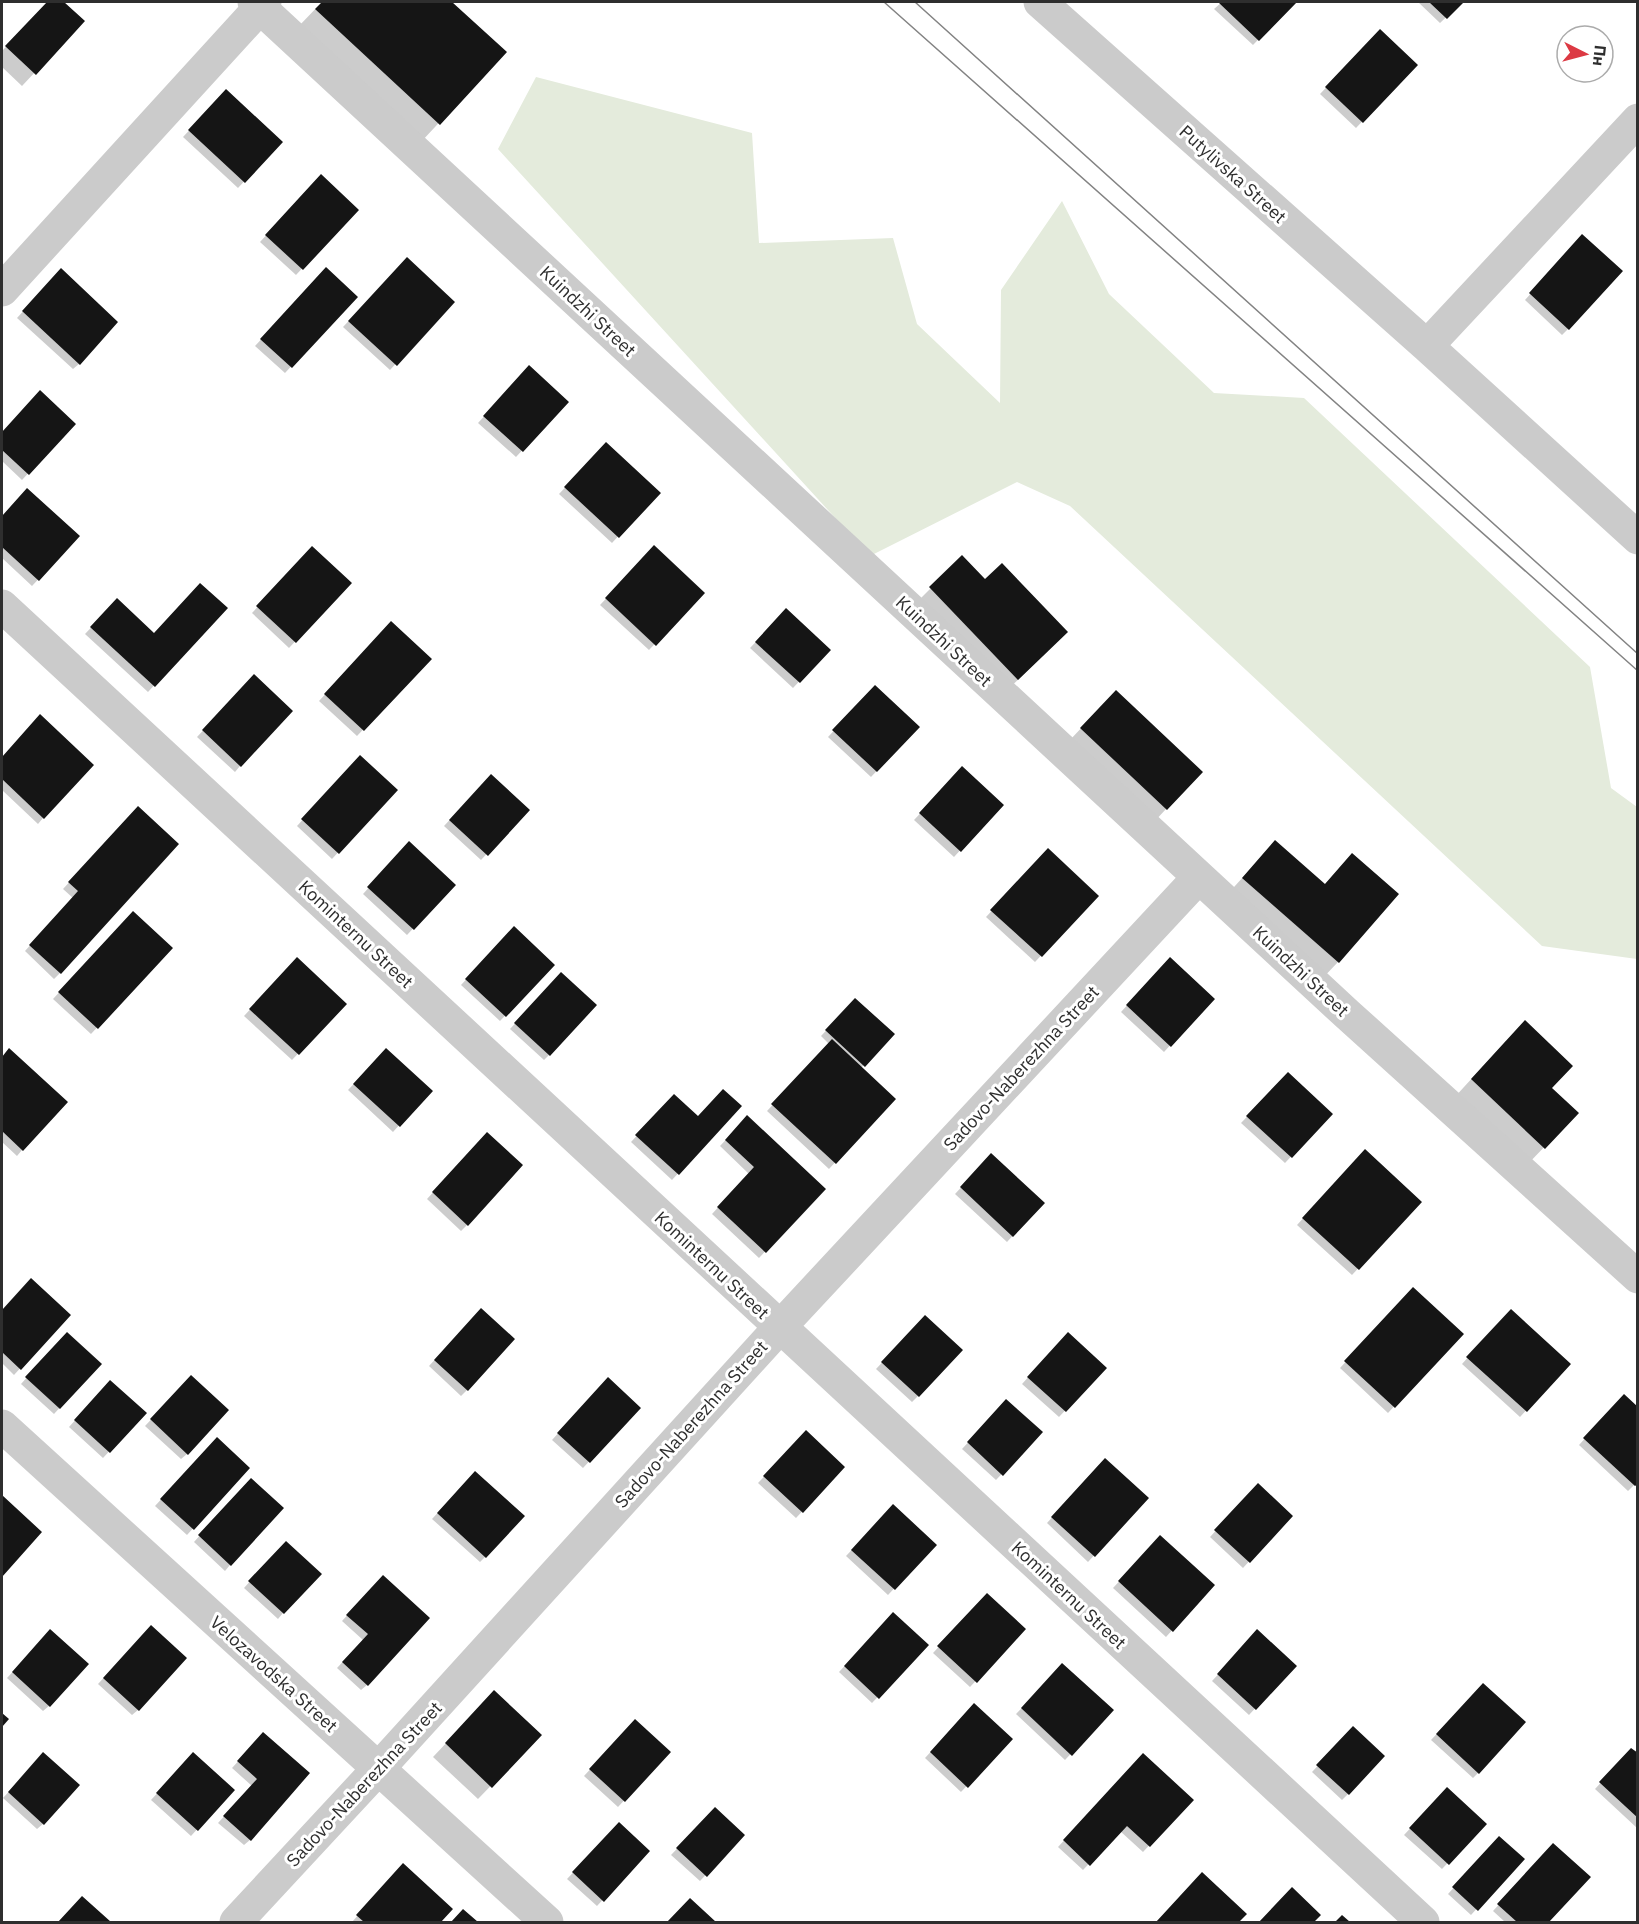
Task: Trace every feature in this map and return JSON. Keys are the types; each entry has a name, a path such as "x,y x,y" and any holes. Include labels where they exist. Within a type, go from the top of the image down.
{"street":[{"name":"Putylivska Street","path":"1040,2 1427,345 1638,538"},
{"path":"2,290 260,3"},
{"name":"Kuindzhi Street","path":"260,3 1199,877 1638,1277"},
{"path":"1427,345 1638,120"},
{"name":"Kominternu Street","path":"2,606 1423,1923"},
{"name":"Sadovo-Naberezhna Street","path":"236,1923 780,1327 1199,877"},
{"name":"Velozavodska Street","path":"2,1426 547,1923"}],"green space":[{"path":"536,77 752,133 759,243 893,238 917,324 1000,403 1001,290 1062,201 1109,294 1214,393 1304,398 1590,667 1611,788 1637,807 1637,959 1542,946 1070,506 1017,482 870,556 498,149"}],"building":[{"path":"47,2 64,2 85,21 36,75 5,46"},
{"path":"322,2 452,2 507,52 440,125 315,9"},
{"path":"1218,2 1297,2 1259,41"},
{"path":"1429,2 1464,2 1447,19"},
{"path":"1380,29 1418,65 1363,123 1325,87"},
{"path":"226,89 283,142 245,183 188,130"},
{"path":"321,174 359,210 303,270 265,235"},
{"path":"1582,234 1623,271 1569,330 1529,293"},
{"path":"407,257 455,302 397,366 348,321"},
{"path":"326,267 358,297 292,368 260,339"},
{"path":"61,268 118,322 80,365 22,311"},
{"path":"529,365 569,402 523,452 483,416"},
{"path":"40,390 76,424 29,475 2,450 2,432"},
{"path":"606,442 661,493 619,538 564,487"},
{"path":"27,488 80,536 39,581 2,547 2,516"},
{"path":"654,545 705,593 656,646 605,598"},
{"path":"312,546 352,583 296,643 256,606"},
{"path":"962,555 985,579 1002,563 1068,632 1018,680 929,587"},
{"path":"200,583 228,608 155,687 90,627 117,598 154,633"},
{"path":"786,608 831,650 800,683 755,642"},
{"path":"391,621 432,659 364,731 324,694"},
{"path":"254,674 293,711 241,767 202,730"},
{"path":"875,685 920,727 877,772 832,730"},
{"path":"1116,690 1203,772 1167,810 1080,728"},
{"path":"40,714 94,765 44,819 2,779 2,757"},
{"path":"360,755 398,790 339,854 301,819"},
{"path":"962,766 1004,805 961,852 919,813"},
{"path":"491,774 530,810 488,856 449,820"},
{"path":"138,806 179,844 61,974 29,945 78,891 68,882"},
{"path":"1275,840 1325,884 1352,853 1399,894 1339,963 1242,878"},
{"path":"409,841 456,885 414,930 367,887"},
{"path":"1048,848 1099,896 1042,957 990,910"},
{"path":"133,911 173,948 98,1029 58,992"},
{"path":"514,926 555,965 506,1017 465,979"},
{"path":"297,957 347,1004 299,1055 249,1009"},
{"path":"1170,957 1215,999 1171,1047 1126,1005"},
{"path":"561,972 597,1005 550,1056 514,1023"},
{"path":"855,998 895,1034 865,1067 825,1030"},
{"path":"1525,1020 1573,1066 1552,1088 1579,1113 1545,1149 1471,1079"},
{"path":"832,1039 896,1099 836,1164 771,1104"},
{"path":"9,1048 68,1102 23,1151 2,1131 2,1057"},
{"path":"386,1048 433,1091 400,1127 353,1084"},
{"path":"1288,1072 1333,1114 1292,1158 1246,1116"},
{"path":"723,1089 742,1106 679,1175 635,1135 674,1094 698,1116"},
{"path":"747,1115 826,1189 766,1253 717,1207 754,1167 725,1140"},
{"path":"487,1132 523,1165 468,1226 432,1192"},
{"path":"1365,1149 1422,1202 1359,1270 1302,1218"},
{"path":"991,1153 1045,1203 1013,1237 960,1187"},
{"path":"31,1278 71,1315 21,1370 2,1352 2,1310"},
{"path":"1413,1287 1464,1334 1395,1408 1344,1361"},
{"path":"481,1308 515,1339 468,1391 434,1360"},
{"path":"1511,1309 1571,1364 1527,1412 1466,1357"},
{"path":"925,1315 963,1350 919,1397 881,1362"},
{"path":"67,1332 102,1364 60,1409 25,1377"},
{"path":"1068,1332 1107,1368 1066,1412 1027,1377"},
{"path":"191,1375 229,1410 188,1455 150,1419"},
{"path":"608,1377 641,1408 590,1463 557,1433"},
{"path":"110,1380 147,1413 110,1453 74,1420"},
{"path":"1624,1394 1638,1407 1638,1484 1635,1486 1583,1438"},
{"path":"1006,1399 1043,1432 1003,1476 967,1442"},
{"path":"806,1430 845,1467 803,1513 763,1476"},
{"path":"217,1437 250,1468 194,1530 160,1499"},
{"path":"1105,1458 1149,1498 1095,1557 1051,1517"},
{"path":"475,1471 525,1516 486,1558 437,1513"},
{"path":"251,1478 284,1508 231,1566 198,1535"},
{"path":"1258,1483 1293,1516 1250,1563 1214,1530"},
{"path":"2,1495 42,1532 2,1577"},
{"path":"893,1504 937,1545 895,1590 851,1550"},
{"path":"1160,1535 1215,1585 1173,1632 1118,1581"},
{"path":"286,1541 322,1574 284,1614 248,1581"},
{"path":"383,1575 430,1618 368,1686 342,1662 368,1634 346,1615"},
{"path":"987,1593 1026,1629 977,1683 937,1646"},
{"path":"893,1612 929,1645 879,1699 844,1666"},
{"path":"151,1625 187,1658 139,1711 103,1678"},
{"path":"50,1629 89,1664 50,1707 12,1672"},
{"path":"1257,1629 1297,1666 1256,1710 1217,1674"},
{"path":"1062,1663 1114,1710 1072,1756 1021,1708"},
{"path":"1483,1683 1526,1722 1479,1774 1436,1734"},
{"path":"494,1690 542,1735 492,1788 445,1743"},
{"path":"974,1703 1013,1739 968,1788 930,1752"},
{"path":"2,1713 9,1719 2,1727"},
{"path":"635,1719 671,1752 625,1802 589,1769"},
{"path":"1353,1726 1385,1756 1349,1795 1316,1765"},
{"path":"263,1732 310,1773 251,1841 223,1816 257,1779 237,1761"},
{"path":"1631,1748 1638,1753 1638,1818 1599,1782"},
{"path":"43,1752 80,1785 44,1825 8,1792"},
{"path":"193,1752 235,1790 198,1831 156,1793"},
{"path":"1143,1753 1194,1800 1150,1847 1127,1826 1090,1866 1063,1840"},
{"path":"1447,1787 1487,1824 1449,1865 1409,1828"},
{"path":"715,1807 745,1835 707,1877 676,1848"},
{"path":"619,1822 650,1851 604,1902 572,1872"},
{"path":"1499,1836 1525,1859 1478,1911 1452,1887"},
{"path":"1553,1843 1591,1877 1549,1922 1517,1922 1497,1904"},
{"path":"403,1863 453,1909 441,1922 364,1922 356,1915"},
{"path":"1202,1872 1247,1914 1239,1922 1156,1922"},
{"path":"1292,1887 1321,1915 1314,1922 1259,1922"},
{"path":"82,1896 111,1922 58,1922"},
{"path":"690,1898 716,1922 667,1922"},
{"path":"463,1909 478,1922 451,1922"},
{"path":"1342,1915 1350,1922 1335,1922"}],"tram line":[{"path":"884,2 1638,671"},
{"path":"915,2 1638,654"}]}
